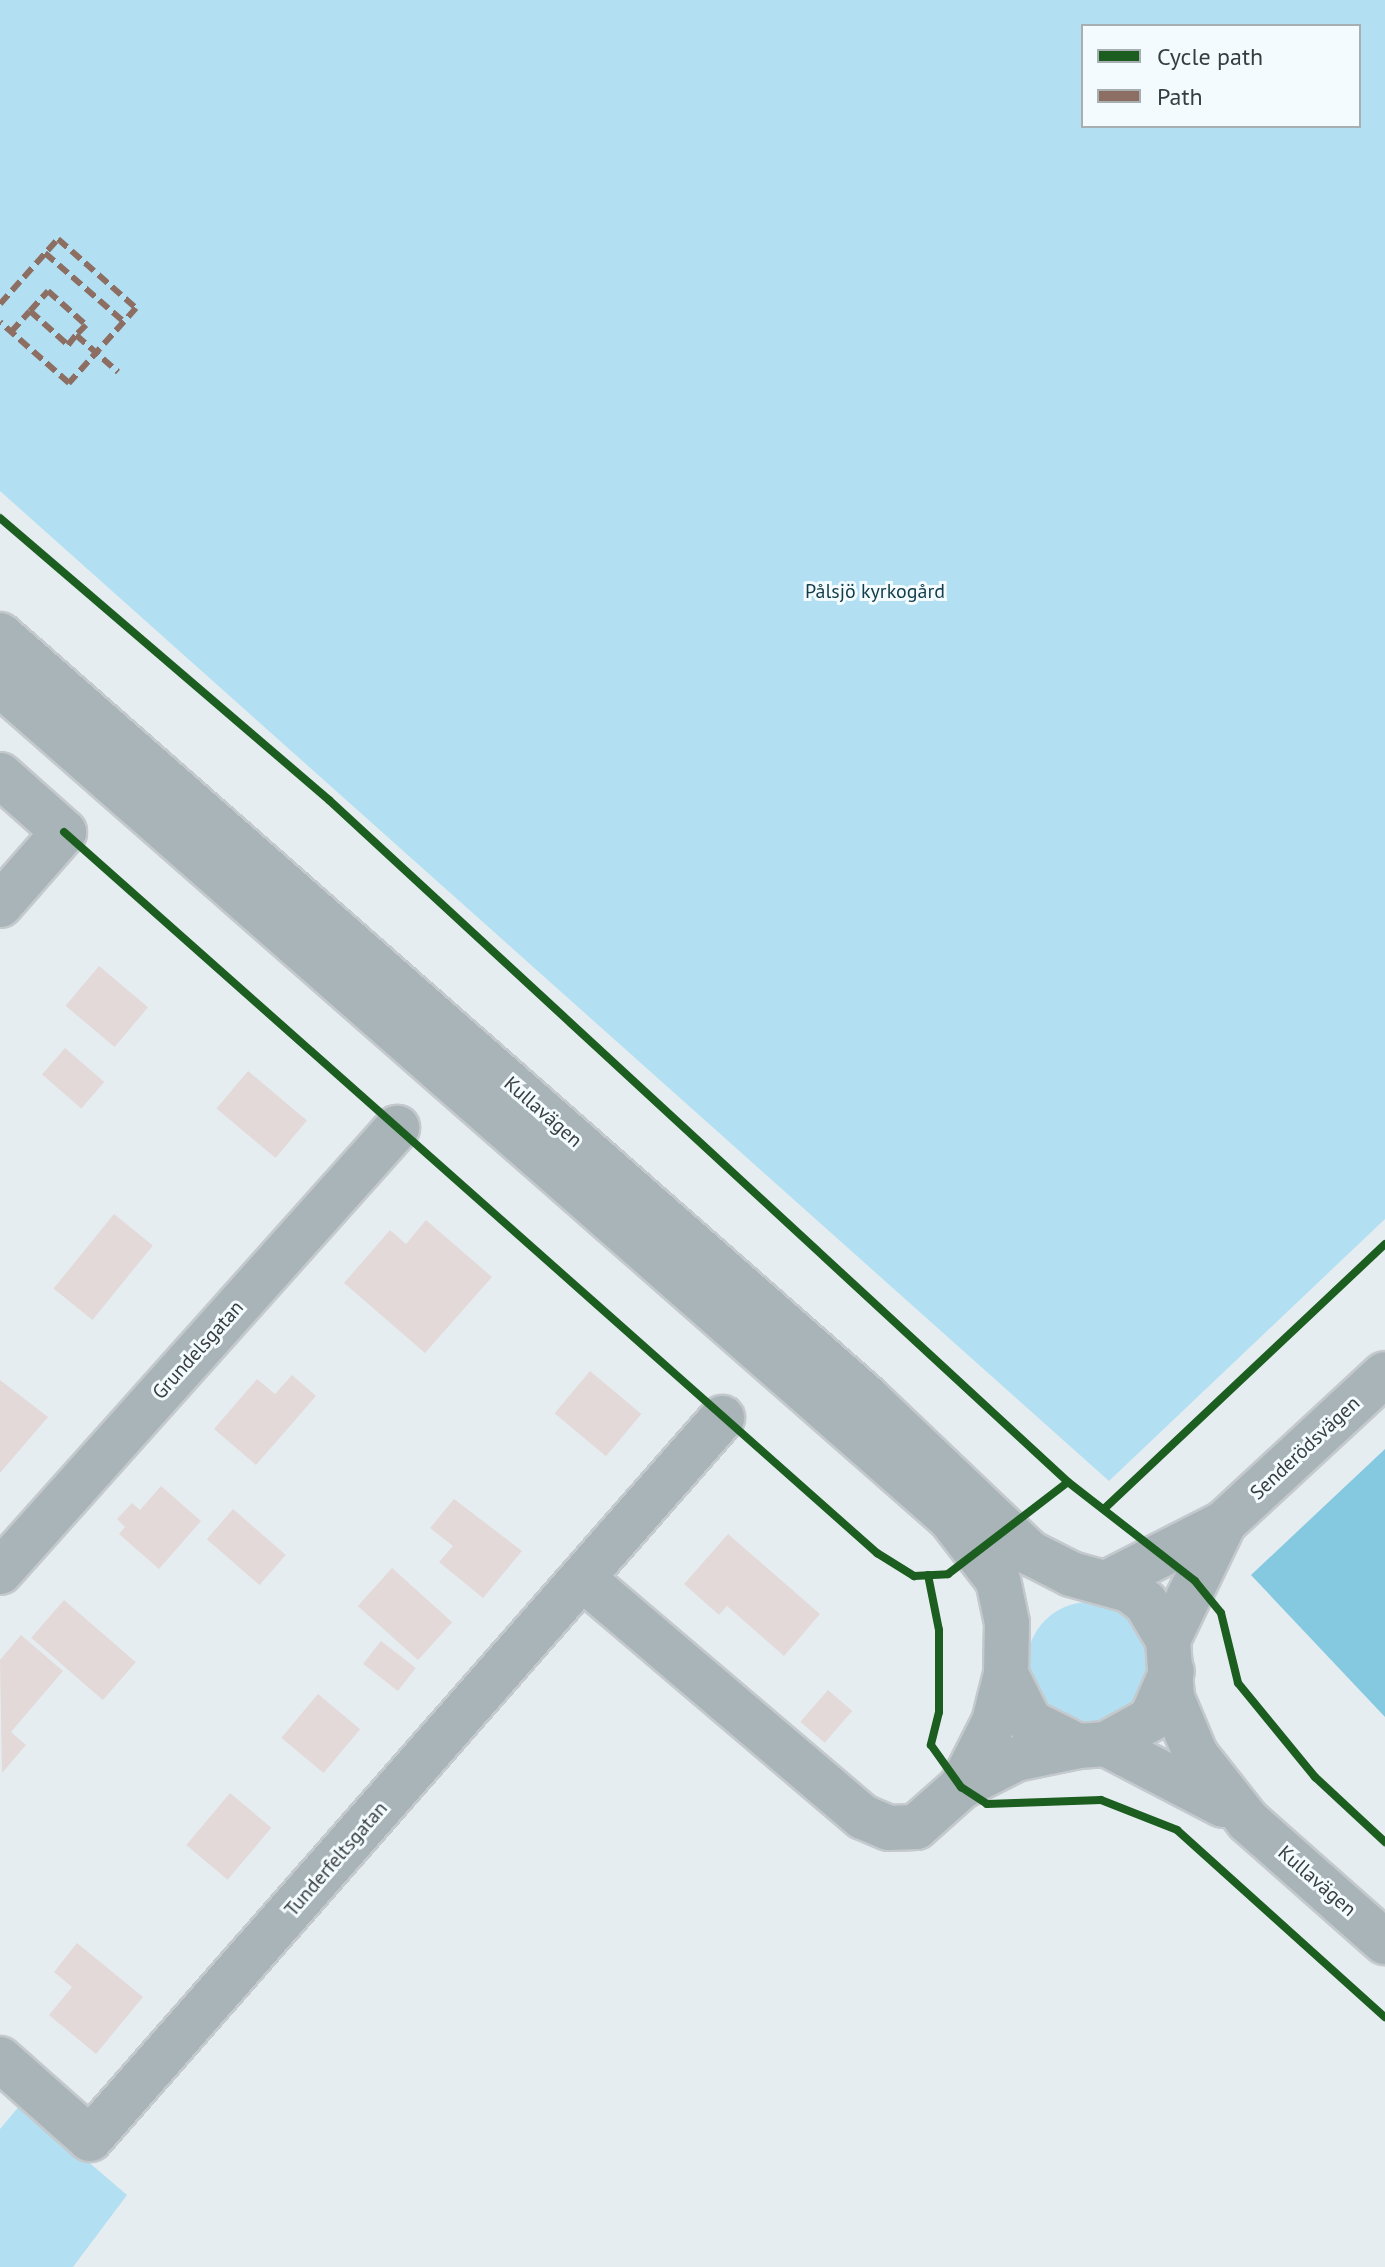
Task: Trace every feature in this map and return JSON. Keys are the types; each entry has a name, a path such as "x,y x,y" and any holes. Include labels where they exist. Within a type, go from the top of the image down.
{"street":[{"name":"Kullavägen","path":"0,635 890,1418 1030,1553 1146,1603 1170,1656 1172,1698 1186,1737 1248,1821"},
{"name":"Kullavägen","path":"0,684 950,1518 998,1580 1007,1660 1030,1722 1179,1777 1248,1821 1385,1942"},
{"path":"0,775 64,832 0,905"},
{"name":"Grundelsgatan","path":"0,1572 397,1128"},
{"name":"Senderödsvägen","path":"1098,1581 1224,1523 1385,1374"},
{"name":"Tunderfeltsgatan","path":"0,2059 90,2139 722,1418"},
{"name":"Senderödsvägen","path":"1170,1656 1224,1523"},
{"path":"582,1578 863,1817 889,1828 916,1827 961,1787 1016,1759 1092,1745 1151,1719 1170,1656"},
{"path":"961,1787 994,1722 1007,1660 1037,1598 1098,1581"}],"green space":[{"name":"Pålsjö kyrkogård","path":"0,0 1385,0 1385,1219 1109,1481 0,491"},
{"path":"1089,1602 1113,1607 1133,1620 1146,1640 1151,1664 1146,1688 1133,1708 1113,1721 1089,1726 1065,1721 1045,1708 1032,1688 1027,1664 1032,1640 1045,1620 1065,1607"},
{"path":"21,2104 127,2195 73,2267 0,2267 0,2129"}],"shaded area":[{"path":"1385,1449 1385,1717 1251,1575"}],"building":[{"path":"99,966 148,1007 115,1047 66,1006"},
{"path":"65,1048 104,1082 81,1109 42,1074"},
{"path":"248,1071 307,1120 275,1158 217,1109"},
{"path":"114,1214 153,1245 92,1320 54,1289"},
{"path":"426,1220 492,1277 425,1353 344,1283 390,1230 406,1244"},
{"path":"590,1371 641,1414 606,1456 555,1413"},
{"path":"292,1375 316,1396 256,1465 214,1429 257,1379 275,1394"},
{"path":"0,1380 48,1417 0,1473"},
{"path":"161,1486 201,1521 159,1569 119,1534 125,1527 117,1519 132,1503 140,1510"},
{"path":"454,1499 522,1551 483,1598 439,1562 453,1546 430,1528"},
{"path":"233,1509 286,1555 260,1585 207,1539"},
{"path":"728,1534 820,1614 784,1656 727,1606 719,1615 684,1584"},
{"path":"392,1568 452,1622 418,1660 358,1606"},
{"path":"64,1600 136,1662 103,1700 31,1638"},
{"path":"21,1635 63,1671 11,1732 26,1745 2,1773 0,1660"},
{"path":"381,1641 416,1668 398,1691 363,1664"},
{"path":"828,1690 852,1711 825,1743 800,1722"},
{"path":"318,1694 360,1729 323,1773 281,1738"},
{"path":"230,1793 271,1828 228,1880 186,1845"},
{"path":"77,1943 143,1997 96,2054 49,2015 72,1987 54,1972"}],"marked path":[{"path":"0,304 58,239 136,308 69,383 0,322"},
{"path":"45,253 124,322"},
{"path":"30,311 48,291 86,325 76,335"},
{"path":"11,332 30,311 68,345 76,335 118,372"}],"cycle path":[{"path":"0,518 329,800 1068,1482 1195,1581 1221,1613 1238,1683 1315,1777 1385,1842"},
{"path":"64,832 877,1553 914,1576 948,1574 1068,1482"},
{"path":"1105,1508 1385,1244"},
{"path":"928,1575 939,1630 939,1712 931,1745 961,1787 987,1804 1101,1800 1177,1830 1385,2017"}]}
